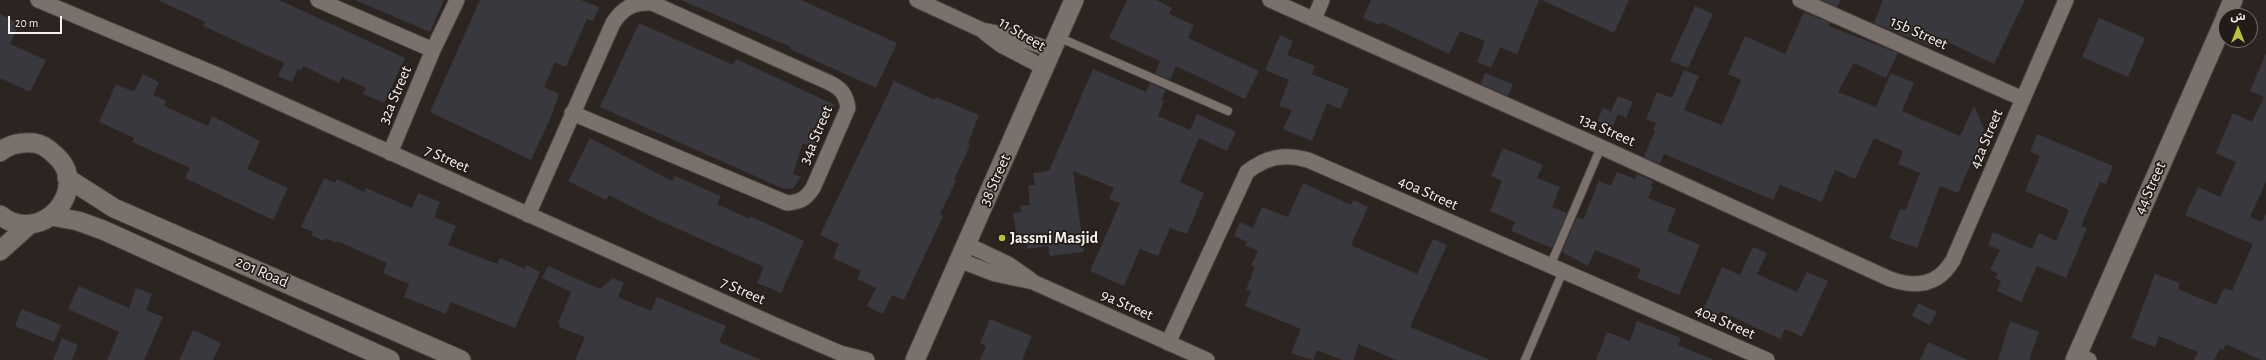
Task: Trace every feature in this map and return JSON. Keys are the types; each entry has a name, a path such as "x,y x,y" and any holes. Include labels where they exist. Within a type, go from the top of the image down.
{"street":[{"name":"7 Street","path":"38,0 222,77 844,356 867,360"},
{"path":"318,0 433,50"},
{"name":"32a Street","path":"390,153 433,50 457,0"},
{"name":"11 Street","path":"916,0 982,30 1055,44"},
{"name":"38 Street","path":"915,360 1074,0"},
{"name":"13a Street","path":"1270,0 1601,146 1890,279 1916,285 1929,283"},
{"path":"1314,19 1322,0"},
{"name":"15b Street","path":"1800,0 2023,99"},
{"name":"42a Street","path":"1929,283 1943,274 1953,260 2066,0"},
{"name":"34a Street","path":"528,215 572,113 612,23 620,12 630,5 641,2 652,3 830,83 840,88 846,97 848,108 813,188 807,197 798,202 787,204 572,113"},
{"name":"11 Street","path":"982,30 1001,45 1045,68"},
{"name":"44 Street","path":"2080,358 2218,35"},
{"path":"0,251 30,224 51,216 58,210 66,195 67,178 64,166 58,156 43,146 26,142 14,144 1,150"},
{"name":"40a Street","path":"1168,343 1247,172 1266,160 1286,156 1308,160 1767,360"},
{"name":"201 Road","path":"67,178 114,208 461,360"},
{"path":"0,215 13,222 30,224"},
{"name":"201 Road","path":"51,216 78,221 104,230 390,360"},
{"name":"9a Street","path":"963,252 1008,264 1033,282 1207,360"}],"lane":[{"path":"1055,44 1228,111"},
{"path":"1525,360 1601,146"}],"building":[{"path":"158,0 279,0 405,58 384,103 363,94 366,88 342,77 339,83 303,66 301,71 298,69 292,82 278,76 284,63 203,26 205,22"},
{"path":"355,0 444,0 430,32"},
{"path":"480,0 581,0 599,7 593,21 587,19 566,67 555,62 544,87 559,94 551,117 531,160 430,112"},
{"path":"681,0 801,0 897,43 876,88 790,49 791,47"},
{"path":"1127,0 1156,0 1172,8 1169,14 1194,25 1188,38 1259,71 1245,99 1176,66 1170,80 1155,73 1160,61 1109,38"},
{"path":"1371,0 1539,0 1517,54 1500,47 1491,68 1477,62 1485,41 1460,31 1449,54 1381,22 1380,25 1363,18"},
{"path":"1542,0 1629,0 1614,33"},
{"path":"1822,0 1841,0 1837,7"},
{"path":"1883,0 2025,0 1994,64 1937,37 1932,47 1874,23"},
{"path":"1695,6 1713,14 1688,68 1670,61"},
{"path":"1804,12 1830,23 1829,26 1898,53 1886,78 1854,63 1838,92 1876,107 1891,73 1914,83 1902,111 1960,136 1974,106 1985,131 1958,193 1940,186 1917,248 1889,238 1900,209 1905,211 1920,173 1898,164 1903,151 1874,138 1855,179 1835,170 1822,202 1780,185 1773,200 1664,154 1660,164 1644,157 1655,131 1653,130 1656,123 1646,119 1657,92 1672,98 1684,70 1699,76 1684,110 1722,125 1741,80 1728,74 1745,36 1785,54"},
{"path":"0,14 19,24 10,44 46,60 30,92 0,78"},
{"path":"2099,18 2145,38 2128,77 2082,57"},
{"path":"639,23 733,65 736,59 835,105 814,148 803,143 793,174 801,177 793,188 784,189 600,107"},
{"path":"1280,35 1293,41 1287,55 1315,66 1312,74 1349,89 1340,109 1327,103 1312,141 1283,129 1292,110 1279,106 1289,80 1265,70"},
{"path":"2266,53 2266,182 2250,217 2262,222 2266,214 2266,360 2261,360 2226,344 2223,350 2220,349 2214,360 2194,360 2198,352 2159,336 2155,347 2131,338 2155,274 2180,283 2178,289 2216,305 2224,288 2232,291 2253,244 2185,215 2198,187 2220,197 2236,162 2216,153 2233,113 2252,122 2264,97 2250,91"},
{"path":"1093,69 1146,92 1150,83 1166,90 1161,100 1164,101 1158,116 1190,130 1197,114 1236,132 1227,151 1199,138 1180,182 1204,193 1187,234 1170,228 1158,256 1140,249 1124,286 1090,271 1120,203 1109,199 1114,188 1073,171 1084,252 1050,256 1048,246 1027,249 1026,238 1017,239 1013,213 1021,212 1020,206 1030,205 1028,186 1035,185 1033,173 1049,171"},
{"path":"1485,73 1513,84 1508,96 1481,84"},
{"path":"143,74 159,82 153,95 166,101 164,106 208,126 212,116 260,141 247,169 288,188 273,220 185,178 190,168 132,142 134,138 99,122 116,84 134,92"},
{"path":"894,81 935,100 936,97 979,115 968,143 970,145 954,180 956,181 940,214 943,216 904,300 892,295 883,314 867,306 876,288 857,279 861,271 833,258 839,244 820,235"},
{"path":"1618,96 1633,102 1626,118 1618,114 1612,128 1597,121 1603,108 1614,113 1611,111"},
{"path":"2037,134 2113,166 2106,184 2100,182 2081,226 2087,228 2066,278 2037,266 2021,302 1997,291 2001,281 1995,278 1998,273 1990,270 2000,250 1988,245 1993,232 2032,249 2039,233 2056,241 2069,210 2025,191 2040,156 2030,152"},
{"path":"590,138 672,181 675,176 721,196 717,204 750,219 750,216 804,241 781,293 757,283 764,267 656,219 609,195 606,200 568,181"},
{"path":"1503,148 1543,165 1537,178 1560,187 1552,207 1567,213 1552,248 1511,231 1515,222 1490,211 1502,181 1491,176"},
{"path":"1617,172 1635,179 1637,174 1653,181 1651,186 1653,187 1648,198 1676,209 1667,231 1700,245 1679,295 1637,278 1641,269 1595,250 1588,266 1562,252 1577,217 1583,220 1599,181 1611,186"},
{"path":"324,178 335,183 337,179 364,192 366,188 412,208 418,193 440,202 434,217 456,226 448,245 497,264 500,258 525,269 526,265 540,272 515,328 451,302 446,314 404,297 409,284 383,273 387,263 337,241 336,243 325,238 324,241 311,235 313,232 301,227"},
{"path":"1303,183 1351,205 1353,200 1368,207 1351,245 1417,274 1433,239 1447,245 1410,327 1490,360 1396,360 1359,344 1353,360 1342,360 1317,350 1313,360 1291,353 1301,329 1245,306 1251,291 1246,290 1255,267 1251,266 1258,251 1245,245 1247,242 1234,236 1240,222 1253,228 1262,207 1288,217"},
{"path":"1753,247 1767,253 1757,274 1797,292 1807,272 1828,281 1802,337 1785,329 1780,339 1720,311 1716,322 1701,315 1722,267 1740,275"},
{"path":"548,266 600,289 613,278 624,283 618,297 651,311 657,297 726,326 719,342 761,360 575,360 585,337 559,327 560,324 558,323 571,292 542,278"},
{"path":"79,286 129,308 136,288 152,294 146,310 163,317 144,360 107,360 119,332 68,309"},
{"path":"1918,303 1937,312 1930,325 1912,316"},
{"path":"22,309 61,325 54,342 15,326"},
{"path":"990,319 1032,336 1022,360 980,360 986,346 980,343"},
{"path":"1637,321 1681,338 1678,345 1714,360 1596,360 1607,332 1630,341"},
{"path":"2010,321 2039,332 2029,360 1998,360"},
{"path":"193,330 221,343 213,360 179,360"},
{"path":"62,338 78,345 72,360 53,360"},
{"path":"1928,342 1968,360 1920,360"}],"place":[{"name":"Jassmi Masjid","path":"1002,238"}]}
